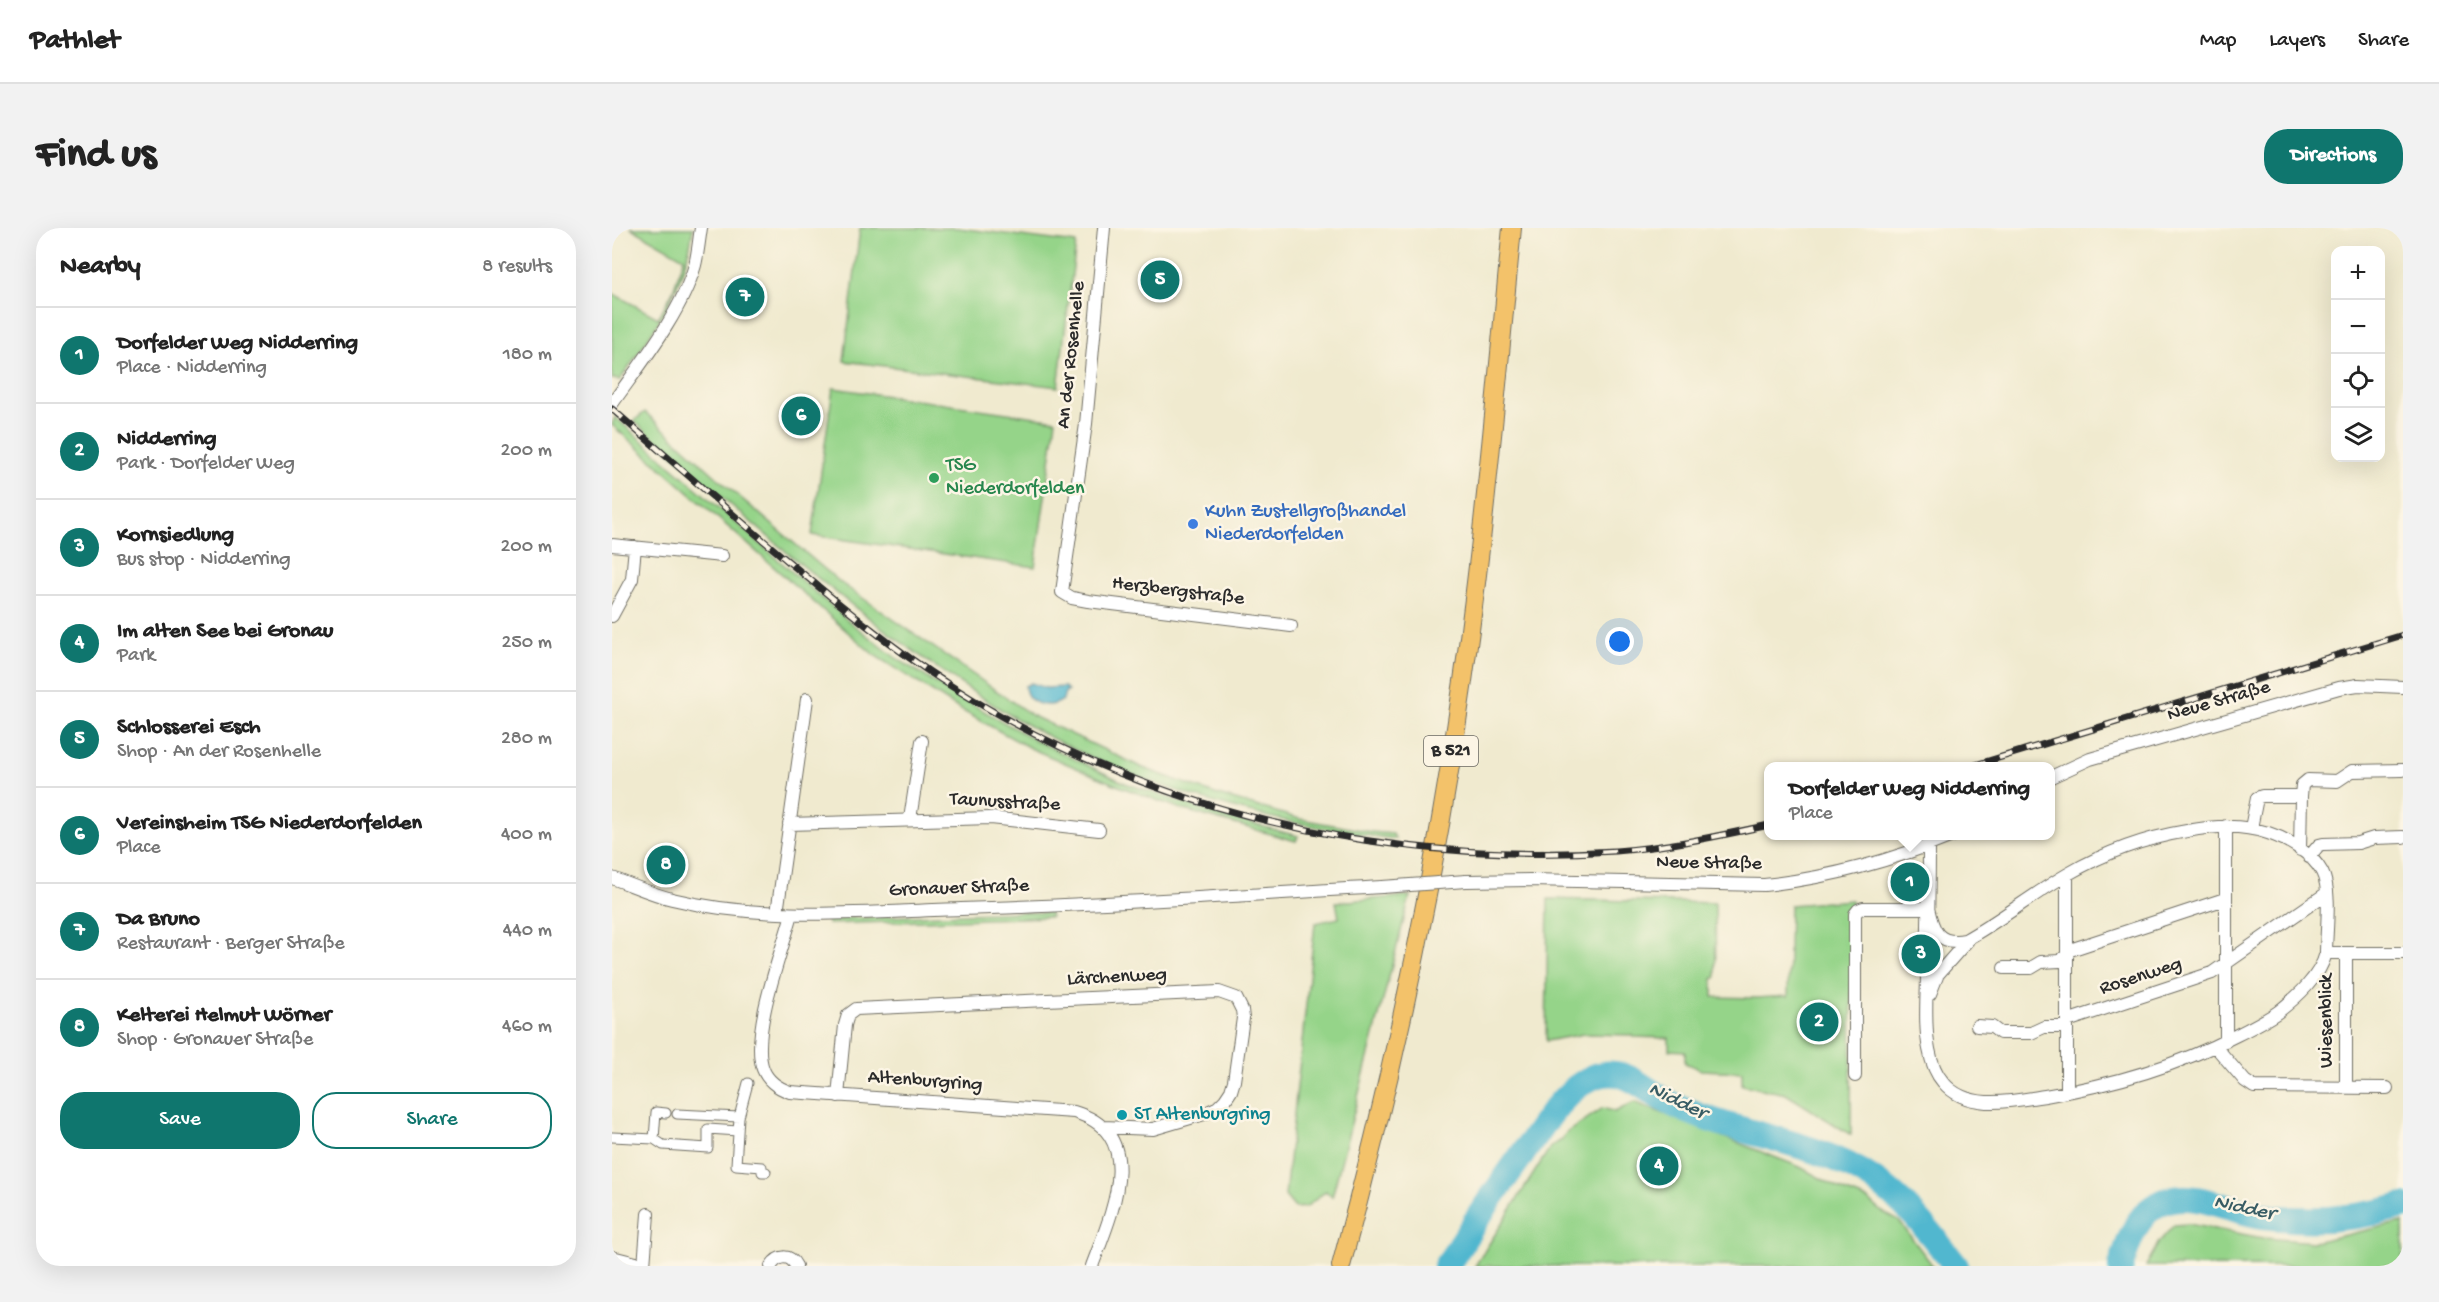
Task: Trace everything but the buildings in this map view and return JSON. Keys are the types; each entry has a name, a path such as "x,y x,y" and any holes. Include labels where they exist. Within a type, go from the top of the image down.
{"main road":[{"name":"B 521","path":"1341,1266 1376,1131 1409,981 1457,713 1487,487 1512,228"}],"street":[{"path":"612,404 673,314 688,285 697,256 701,228"},
{"name":"An der Rosenhelle","path":"1062,592 1086,424 1104,228"},
{"path":"612,544 722,556"},
{"path":"612,616 632,579 635,547"},
{"name":"Herzbergstraße","path":"1062,592 1072,598 1088,601 1291,626"},
{"name":"Neue Straße","path":"2055,775 2090,759 2339,688 2358,685 2403,687"},
{"path":"777,913 807,699"},
{"path":"910,819 922,741"},
{"path":"2304,853 2302,785 2308,780 2337,781 2352,771 2403,770"},
{"path":"2251,828 2257,798 2301,796"},
{"name":"Taunusstraße","path":"789,824 1008,818 1099,830"},
{"path":"2220,1043 2225,964 2226,826"},
{"path":"1927,1002 1938,974 1958,948 1973,935 2067,874 2115,850 2146,839 2196,829 2226,826 2251,828 2278,836 2304,853 2322,873 2327,893 2326,953 2321,967 2294,999 2277,1013 2220,1043 2143,1074 2067,1092 1991,1102 1976,1101 1952,1090 1943,1083 1932,1063 1927,1035 1927,1002 1929,845"},
{"path":"2304,853 2323,844 2358,843 2374,838 2403,837"},
{"name":"Neue Straße","path":"1382,887 1466,881 1530,880 1764,885 1802,881 1851,870 1942,840"},
{"path":"2067,874 2067,1092"},
{"name":"Gronauer Straße","path":"612,878 681,901 719,908 792,914 1096,905 1382,887"},
{"name":"Rosenweg","path":"1977,1026 1992,1027 2000,1033 2031,1033 2044,1027 2067,1024 2202,977 2225,964 2327,893"},
{"path":"2004,968 2031,968 2042,962 2060,961 2067,953 2225,899"},
{"path":"1855,1076 1855,914 1863,908 1928,908"},
{"path":"1928,908 1935,931 1940,937 1956,941 1973,935"},
{"name":"Altenburgring","path":"792,914 764,1016 760,1041 761,1062 770,1080 782,1089 838,1096 1074,1112 1103,1126"},
{"path":"2326,953 2403,953"},
{"name":"Wiesenblick","path":"2346,953 2346,1088"},
{"name":"Lärchenweg","path":"838,1096 845,1025 848,1015 856,1009 1219,992 1236,998 1243,1018 1236,1071 1231,1091 1218,1107 1158,1129 1103,1126"},
{"name":"Wiesenblick","path":"2220,1043 2245,1081 2254,1087 2387,1088"},
{"path":"748,1083 739,1117 736,1165 762,1167 762,1172 766,1172"},
{"path":"654,1139 656,1112 666,1113"},
{"path":"677,1114 739,1117"},
{"path":"1092,1266 1114,1196 1119,1168 1116,1145 1103,1126"},
{"path":"612,1137 654,1139 663,1145 708,1148 708,1129 738,1131"},
{"path":"612,1257 644,1265 648,1214"},
{"path":"771,1266 775,1260 784,1257 792,1260 796,1266"}],"green space":[{"path":"631,228 693,228 689,250 676,289 656,326 620,380 612,379 612,293 658,318 673,291 684,258"},
{"path":"860,228 958,228 1076,243 1058,387 844,361"},
{"name":"TSG Niederdorfelden","path":"833,388 1056,420 1035,567 812,535"},
{"path":"645,412 721,481 841,583 1033,716 1143,768 1215,794 1300,819 1393,834 1395,839 1293,822 1243,811 1193,796 1097,760 1005,712 907,646 768,537 634,421"},
{"path":"615,417 846,619 896,658 945,689 1037,741 1125,783 1219,815 1298,836 1296,841 1184,810 1121,787 1030,748 961,710 874,655 612,425"},
{"path":"1410,896 1332,1197 1326,1191 1306,1207 1295,1208 1285,1196 1315,923 1339,918 1336,902"},
{"path":"1548,899 1715,903 1716,978 1713,978 1713,997 1757,998 1788,996 1790,905 1852,900 1851,1135 1786,1094 1742,1085 1742,1072 1701,1070 1685,1063 1685,1051 1669,1050 1669,1038 1584,1034 1546,1041"},
{"path":"1050,913 1051,917 828,924 827,919"},
{"path":"1634,1102 1800,1167 1844,1191 1868,1200 1879,1210 1899,1221 1933,1266 1475,1266 1551,1146 1603,1108 1615,1112"},
{"path":"2403,1222 2403,1266 2146,1266 2159,1242 2174,1225 2188,1224 2263,1238 2314,1242"}],"water":[{"path":"1031,683 1046,688 1065,687 1068,691 1065,692 1063,700 1058,703 1040,704 1030,698 1026,692 1025,686"}],"waterway":[{"name":"Nidder","path":"1446,1266 1493,1195 1558,1105 1574,1089 1593,1077 1603,1074 1622,1075 1663,1099 1714,1121 1795,1144 1847,1164 1871,1178 1895,1197 1917,1218 1956,1266"},
{"name":"Nidder","path":"2121,1266 2131,1237 2141,1219 2155,1206 2177,1198 2201,1200 2251,1214 2298,1219 2351,1217 2403,1206"}],"railway":[{"path":"612,409 827,594 927,670 1024,729 1103,766 1185,797 1268,821 1354,839 1441,849 1528,853 1616,851 1674,844 1764,826"},
{"path":"1985,762 2403,635"}],"place":[{"name":"Schlosserei Esch","path":"1160,280"},
{"name":"Da Bruno","path":"745,297"},
{"name":"Vereinsheim TSG Niederdorfelden","path":"801,416"},
{"name":"TSG Niederdorfelden","path":"934,478"},
{"name":"Kuhn Zustellgroßhandel Niederdorfelden","path":"1193,524"},
{"name":"Kelterei Helmut Wörner","path":"666,865"},
{"name":"Dorfelder Weg Nidderring","path":"1910,882"},
{"name":"Kornsiedlung","path":"1921,954"},
{"name":"Nidderring","path":"1819,1022"},
{"name":"ST Altenburgring","path":"1122,1115"},
{"name":"Im alten See bei Gronau","path":"1659,1166"}]}
